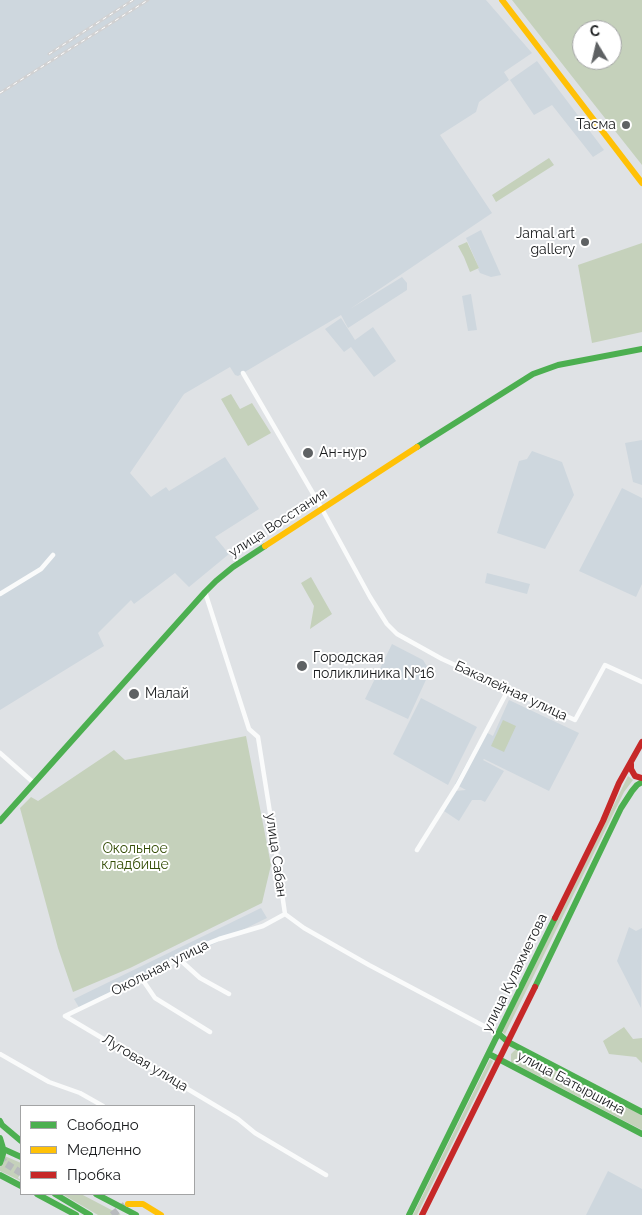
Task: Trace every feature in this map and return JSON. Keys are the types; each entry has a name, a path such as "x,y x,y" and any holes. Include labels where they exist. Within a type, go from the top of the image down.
{"main road":[{"path":"502,0 642,183"},
{"name":"улица Восстания","path":"0,821 205,592 234,567 468,414 533,374 558,365 642,349"},
{"name":"улица Кулахметова","path":"409,1215 603,821 619,783 642,742"},
{"path":"631,763 633,773 642,780"},
{"name":"улица Кулахметова","path":"422,1215 500,1059 621,808 642,780"},
{"name":"улица Батыршина","path":"499,1034 508,1042 642,1112"},
{"name":"улица Батыршина","path":"489,1054 642,1134"},
{"path":"0,1121 20,1140"},
{"path":"0,1138 4,1148 0,1163"},
{"path":"0,1148 20,1157"},
{"path":"0,1175 20,1185"},
{"path":"39,1195 76,1215"},
{"path":"57,1195 90,1215"},
{"path":"100,1195 136,1215"},
{"path":"128,1204 143,1204 162,1215"}],"street":[{"name":"Бакалейная улица","path":"243,374 322,509 370,597 393,631 442,659 575,720 605,665 642,682"},
{"path":"0,594 41,568 53,556"},
{"name":"улица Сабан","path":"205,592 249,729 258,737 285,914 304,928 369,965 499,1034"},
{"path":"417,850 457,786 508,690"},
{"path":"0,753 34,783"},
{"name":"Окольная улица","path":"65,1016 142,979 199,947 263,926 285,914"},
{"path":"179,959 200,978 229,994"},
{"path":"142,979 155,998 210,1032"},
{"name":"Луговая улица","path":"65,1016 238,1119 255,1133 326,1175"},
{"path":"0,1054 49,1082 80,1093 101,1105"}],"shaded area":[{"path":"0,0 486,0 532,53 504,72 509,80 479,102 476,112 440,135 492,213 350,309 402,277 407,283 407,290 348,328 341,315 238,376 235,375 230,367 184,394 130,473 151,497 166,487 169,491 225,457 259,509 215,537 229,554 189,587 175,573 134,604 131,600 98,633 104,646 0,710"},
{"path":"537,61 604,150 593,157 552,105 534,115 510,80"},
{"path":"481,230 501,275 491,277 480,273 478,269 466,238"},
{"path":"471,294 477,330 468,331 462,296"},
{"path":"341,318 355,340 373,327 396,361 374,377 351,347 344,352 325,329"},
{"path":"642,440 642,485 633,482 625,443"},
{"path":"532,451 562,462 574,495 545,549 497,533 519,461 527,459"},
{"path":"622,488 642,498 642,584 636,597 579,571"},
{"path":"487,573 530,584 527,594 485,583"},
{"path":"392,644 423,660 430,671 408,719 365,699"},
{"path":"421,698 477,727 448,785 393,754"},
{"path":"509,700 579,733 549,791 484,759 504,771 485,802 472,800 459,821 444,811 455,791 466,790 455,784 484,731 493,736"},
{"path":"261,908 267,918 80,1009 74,999"},
{"path":"629,927 636,931 642,928 641,1008 617,961"},
{"path":"608,1171 642,1189 642,1215 586,1215"}],"green space":[{"path":"512,0 642,0 642,165"},
{"path":"549,158 554,165 496,202 492,195"},
{"path":"467,242 479,268 470,272 458,246"},
{"path":"642,243 642,332 592,343 578,265"},
{"path":"231,394 240,409 252,403 271,433 248,446 221,399"},
{"path":"311,577 332,614 310,629 314,606 301,583"},
{"path":"503,720 516,726 504,752 491,746"},
{"name":"Окольное кладбище","path":"246,736 271,865 262,903 130,968 73,992 58,948 20,808 31,797 38,801 114,750 125,760"},
{"path":"628,776 633,780 624,792 505,1034 502,1032"},
{"path":"624,1027 633,1039 642,1038 642,1063 636,1057 609,1054 603,1041"},
{"path":"517,1049 642,1115 642,1130 511,1062 511,1054"},
{"path":"490,1059 493,1061 417,1215 413,1215"},
{"path":"0,1154 20,1163 20,1175 18,1178 20,1181 0,1171"},
{"path":"64,1195 83,1195 121,1215 98,1215"}],"tunnel":[{"path":"0,1156 5,1163 20,1172"},
{"path":"112,1215 125,1205"}],"railway":[{"path":"49,54 133,0"},
{"path":"0,93 148,0"}],"traffic: fast":[{"path":"417,447 533,374 558,365 642,349"},
{"path":"0,821 205,592 233,567 265,546"},
{"path":"535,987 621,808 632,791 642,782"},
{"path":"409,1215 555,918"},
{"path":"499,1034 508,1042 642,1112"},
{"path":"489,1054 642,1134"},
{"path":"0,1121 2,1125 20,1140"},
{"path":"0,1138 3,1148 0,1163"},
{"path":"1,1148 20,1157"},
{"path":"0,1175 20,1185"},
{"path":"39,1195 76,1215"},
{"path":"57,1195 90,1215"},
{"path":"98,1195 136,1215"}],"traffic: slow":[{"path":"502,0 642,183"},
{"path":"265,546 417,447"},
{"path":"128,1204 143,1204 161,1215"}],"traffic: jam":[{"path":"555,918 603,821 619,783 642,742"},
{"path":"631,764 631,769 635,776 642,778"},
{"path":"422,1215 535,987"}],"place":[{"name":"Тасма","path":"626,125"},
{"name":"Jamal art gallery","path":"585,242"},
{"name":"Ан-нур","path":"308,453"},
{"name":"Городская поликлиника №16","path":"302,666"},
{"name":"Малай","path":"134,694"}]}
